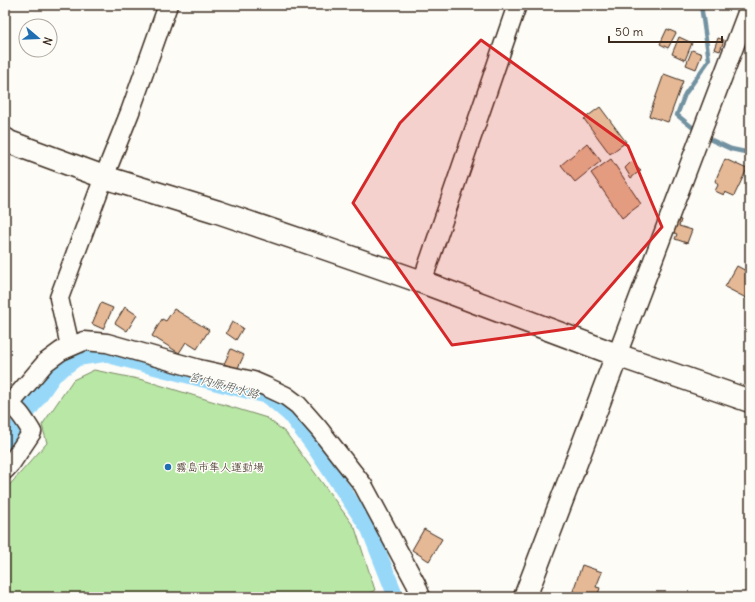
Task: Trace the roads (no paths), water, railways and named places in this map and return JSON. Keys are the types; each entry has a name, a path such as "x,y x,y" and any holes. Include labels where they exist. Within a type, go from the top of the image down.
{"street":[{"path":"70,346 59,298 130,112 168,5"},
{"path":"422,282 517,5"},
{"path":"525,597 750,6"},
{"path":"5,139 9,142 104,177 225,215 422,282 617,355 750,401"},
{"path":"5,470 32,432 16,409 8,404 46,362 70,346 84,341 106,343 199,369 253,381 286,396 298,406 319,429 363,485 416,584 421,597"}],"waterway":[{"path":"697,131 677,115 685,94 709,60 701,5"},
{"path":"705,137 731,149 750,153"},
{"name":"宮内原用水路","path":"5,441 54,375 77,358 104,354 268,396 290,415 311,442 369,529 396,597"}],"place":[{"name":"霧島市隼人運動場","path":"168,467"}]}
